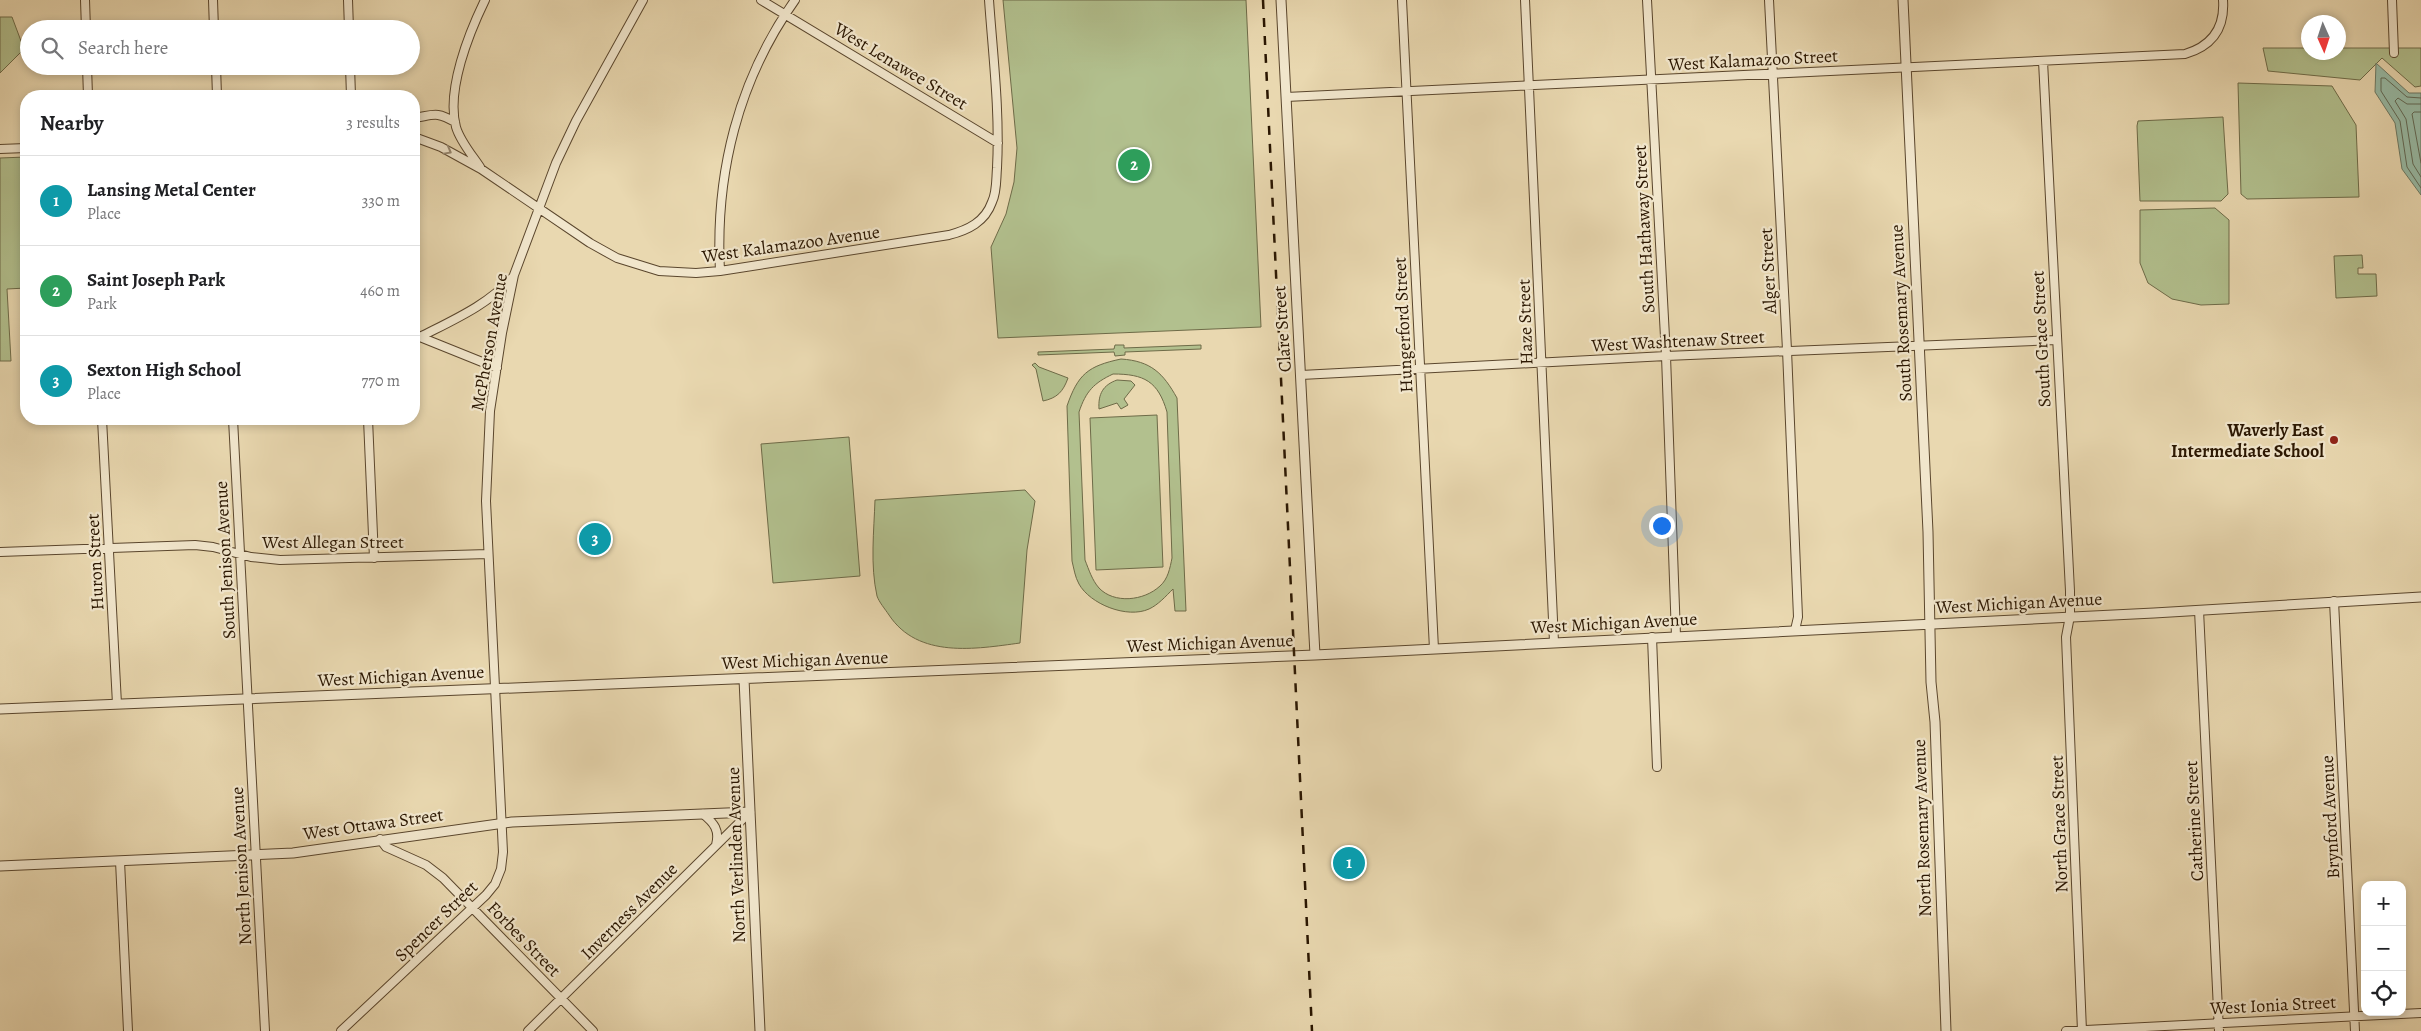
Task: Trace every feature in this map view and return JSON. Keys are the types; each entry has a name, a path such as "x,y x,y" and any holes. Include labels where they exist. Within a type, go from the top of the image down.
{"street":[{"path":"85,0 86,20"},
{"path":"213,0 214,20"},
{"path":"348,0 349,20"},
{"path":"481,169 457,129 455,122 456,84 469,40 485,0"},
{"name":"McPherson Avenue","path":"495,688 488,554 486,460 490,411 502,333 514,275 538,207 576,121 643,0"},
{"name":"West Lenawee Street","path":"761,0 998,143"},
{"path":"720,271 718,232 723,174 728,147 753,74 785,14 795,0"},
{"name":"West Kalamazoo Avenue","path":"538,207 590,243 617,258 636,265 677,273 720,271 949,235 971,227 980,221 992,202 998,143 989,0"},
{"name":"Clare Street","path":"1281,0 1292,247 1301,375 1315,655"},
{"name":"Hungerford Street","path":"1402,0 1434,649"},
{"name":"Haze Street","path":"1525,0 1554,642"},
{"name":"South Hathaway Street","path":"1647,0 1666,356 1676,636"},
{"name":"Alger Street","path":"1769,0 1787,350 1798,617 1795,630"},
{"name":"South Rosemary Avenue","path":"1903,0 1930,624"},
{"name":"West Kalamazoo Street","path":"1286,97 2185,54 2197,50 2216,37 2223,18 2223,0"},
{"path":"2392,0 2394,53"},
{"name":"South Grace Street","path":"2044,61 2070,616"},
{"path":"87,75 88,90"},
{"path":"216,75 217,90"},
{"path":"350,75 351,90"},
{"path":"420,116 430,113 445,116 455,122"},
{"path":"420,139 441,146 481,169 538,207"},
{"path":"0,149 20,148"},
{"path":"420,335 471,311 503,288 514,275"},
{"path":"420,337 497,368"},
{"name":"West Washtenaw Street","path":"1301,375 1787,350 2056,340"},
{"name":"Huron Street","path":"102,425 117,704"},
{"name":"South Jenison Avenue","path":"233,425 247,699"},
{"path":"368,425 374,558"},
{"name":"West Allegan Street","path":"0,552 195,545 280,560 488,554"},
{"name":"West Michigan Avenue","path":"0,709 1315,655 2199,610 2421,596"},
{"name":"Brynford Avenue","path":"2334,601 2355,1031"},
{"name":"Catherine Street","path":"2199,610 2219,1027"},
{"name":"North Grace Street","path":"2070,616 2066,637 2082,1030"},
{"name":"North Rosemary Avenue","path":"1930,624 1930,673 1935,722 1946,1031"},
{"path":"1652,637 1657,767"},
{"name":"North Verlinden Avenue","path":"744,679 760,1031"},
{"name":"Spencer Street","path":"341,1031 473,908 495,884 501,869 502,823 495,688"},
{"name":"North Jenison Avenue","path":"247,699 265,1031"},
{"name":"West Ottawa Street","path":"0,866 293,853 502,823 750,812"},
{"name":"Inverness Avenue","path":"528,1031 750,812"},
{"path":"703,814 717,828 718,838 715,847"},
{"name":"Forbes Street","path":"380,839 386,847 426,865 443,878 593,1031"},
{"path":"120,861 128,1031"},
{"name":"West Ionia Street","path":"2066,1031 2219,1027 2354,1016 2421,1013"}],"shaded area":[{"path":"1003,0 1246,0 1261,327 998,338 991,247 1006,214 1014,182 1017,148"},
{"path":"0,17 12,17 20,38 20,53 0,73"},
{"path":"2263,48 2301,48 2301,60 2346,60 2346,48 2421,48 2421,86 2415,87 2382,58 2360,80 2268,71"},
{"path":"2238,83 2332,86 2356,125 2359,197 2247,199 2241,194"},
{"path":"2223,117 2228,194 2221,201 2140,201 2138,121"},
{"path":"20,157 20,288 7,289 11,361 0,361 0,158"},
{"path":"2215,208 2229,220 2229,304 2201,305 2172,299 2148,283 2140,263 2140,210"},
{"path":"2362,255 2363,268 2358,268 2358,274 2376,274 2377,296 2336,298 2334,256"},
{"path":"1115,345 1124,345 1124,348 1201,345 1201,349 1125,352 1125,355 1115,356 1114,352 1038,355 1038,352 1114,349"},
{"path":"1121,359 1131,360 1148,366 1161,375 1177,398 1186,611 1175,611 1173,589 1159,603 1140,612 1120,611 1110,608 1091,598 1079,584 1076,576 1072,561 1067,406 1080,379 1092,369","holes":["1113,374 1124,374 1141,378 1154,386 1167,412 1172,558 1167,577 1160,586 1146,595 1129,599 1113,597 1099,588 1085,560 1079,412 1088,393 1096,384"]},
{"path":"1035,363 1039,367 1068,378 1062,391 1056,396 1043,401 1036,369 1032,365"},
{"path":"1117,380 1131,381 1135,385 1124,399 1128,405 1121,409 1117,403 1099,409 1099,399 1102,391"},
{"path":"1157,415 1163,567 1096,570 1090,418"},
{"path":"849,437 860,576 773,583 761,444"},
{"path":"1025,490 1035,501 1027,550 1020,643 985,647 949,648 932,645 916,639 901,629 877,596 873,560 875,500"}],"water":[{"path":"2376,63 2409,93 2421,93 2421,195 2402,169 2395,123 2375,92"}],"railway":[{"path":"1263,0 1312,1031"}],"place":[{"name":"Saint Joseph Park","path":"1134,165"},
{"name":"Waverly East Intermediate School","path":"2334,440"},
{"name":"Sexton High School","path":"595,539"},
{"name":"Lansing Metal Center","path":"1349,863"}]}
